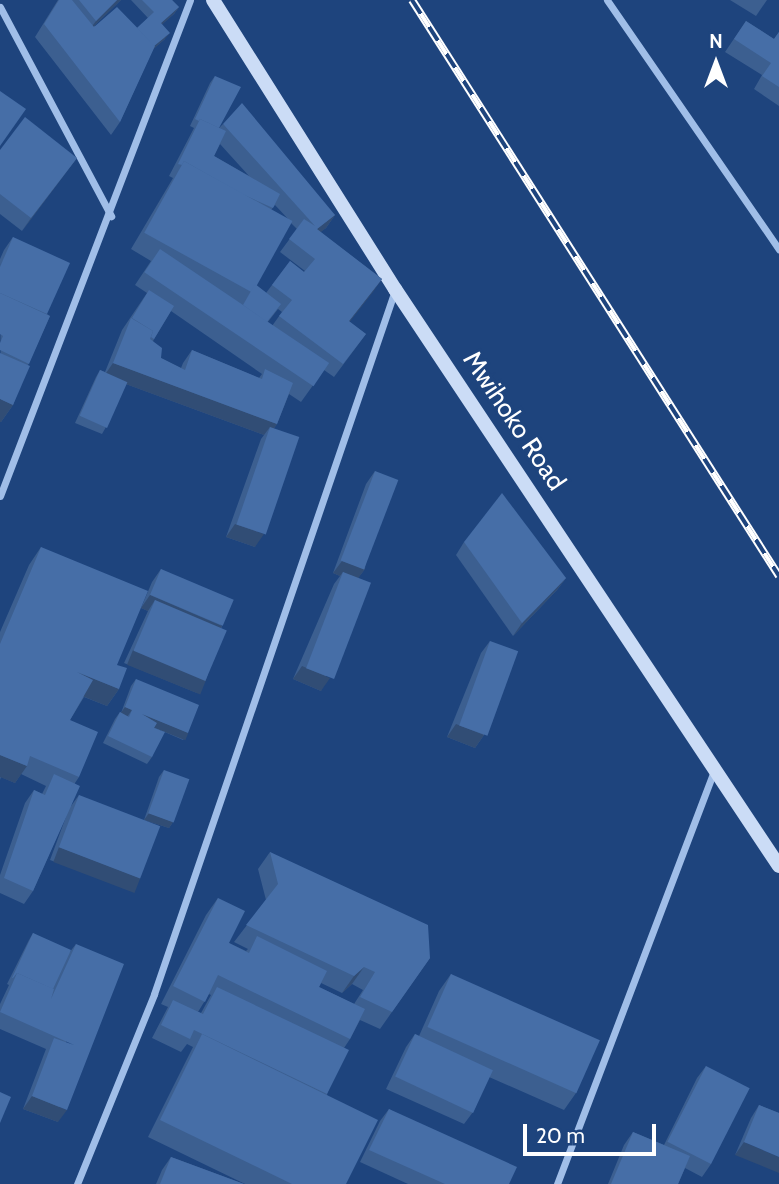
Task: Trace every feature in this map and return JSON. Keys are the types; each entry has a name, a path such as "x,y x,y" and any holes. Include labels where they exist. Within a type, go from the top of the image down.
{"street":[{"path":"0,496 111,216 190,0"},
{"name":"Mwihoko Road","path":"213,0 395,289 717,765 779,866"},
{"path":"607,0 779,249"},
{"path":"0,7 111,216"},
{"path":"78,1184 154,994 395,289"},
{"path":"557,1184 717,765"}],"building":[{"path":"59,0 72,0 94,27 117,7 155,46 120,122 44,24"},
{"path":"79,0 117,0 96,21"},
{"path":"142,0 172,0 179,7 161,23 170,33 154,46 137,28 154,12"},
{"path":"746,21 774,39 779,32 779,87 762,76 771,63 734,39"},
{"path":"215,76 241,87 219,128 195,119"},
{"path":"0,91 26,109 0,146"},
{"path":"242,103 335,215 317,229 382,279 349,321 366,334 343,364 279,316 292,300 272,285 290,261 304,272 315,259 289,239 304,219 315,226 223,124"},
{"path":"25,117 77,158 31,218 0,194 0,150"},
{"path":"200,119 226,131 214,156 280,194 273,208 184,161 182,165 178,164"},
{"path":"184,161 292,221 253,293 144,233"},
{"path":"13,237 70,263 47,314 0,293 0,267"},
{"path":"160,249 329,363 313,386 144,272"},
{"path":"255,284 281,304 267,322 243,305"},
{"path":"149,290 174,306 154,339 151,337 153,331 132,318"},
{"path":"0,293 50,316 29,364 0,350 3,336 0,334"},
{"path":"131,318 153,331 150,339 162,348 161,358 185,370 192,350 262,379 265,369 293,383 277,424 113,363"},
{"path":"0,353 30,366 13,405 0,399"},
{"path":"100,370 127,382 107,428 80,416"},
{"path":"270,427 299,437 266,534 236,524"},
{"path":"375,471 398,480 364,570 341,561"},
{"path":"502,493 566,578 522,623 464,542"},
{"path":"41,547 148,591 117,665 127,668 119,689 77,672 93,680 70,720 98,732 79,777 30,756 27,766 0,755 0,644"},
{"path":"161,569 234,600 223,626 150,595"},
{"path":"343,572 371,583 334,679 306,668"},
{"path":"155,600 227,630 205,681 134,651"},
{"path":"490,641 518,651 487,736 459,726"},
{"path":"136,679 199,705 188,733 142,714 157,723 154,728 165,732 152,757 108,736 120,712 129,717 132,710 125,707"},
{"path":"164,770 189,779 174,822 148,813"},
{"path":"54,774 80,786 33,891 4,878 34,790 45,795"},
{"path":"79,795 160,826 140,878 59,847"},
{"path":"270,852 428,925 430,958 392,1012 360,997 375,972 364,967 354,976 246,925 278,884"},
{"path":"218,898 245,911 229,943 249,953 257,936 327,971 319,987 365,1009 350,1039 218,975 205,1002 173,986"},
{"path":"33,933 71,950 53,989 17,973 12,978"},
{"path":"76,944 124,964 67,1110 32,1096 54,1038 74,1045 0,1012 17,973 54,989 51,999"},
{"path":"451,974 600,1040 576,1093 427,1027"},
{"path":"217,987 349,1050 327,1094 194,1030 190,1039 161,1025 173,1000 203,1014"},
{"path":"202,1034 378,1120 346,1184 292,1184 160,1120"},
{"path":"415,1034 493,1070 473,1113 395,1077"},
{"path":"706,1066 750,1088 711,1164 667,1142"},
{"path":"0,1092 11,1097 0,1123"},
{"path":"759,1105 779,1113 779,1157 744,1142"},
{"path":"389,1109 517,1167 509,1184 445,1184 369,1150"},
{"path":"633,1132 690,1156 678,1184 611,1184"},
{"path":"171,1157 244,1184 160,1184"}],"railway":[{"path":"412,0 779,576"}]}
